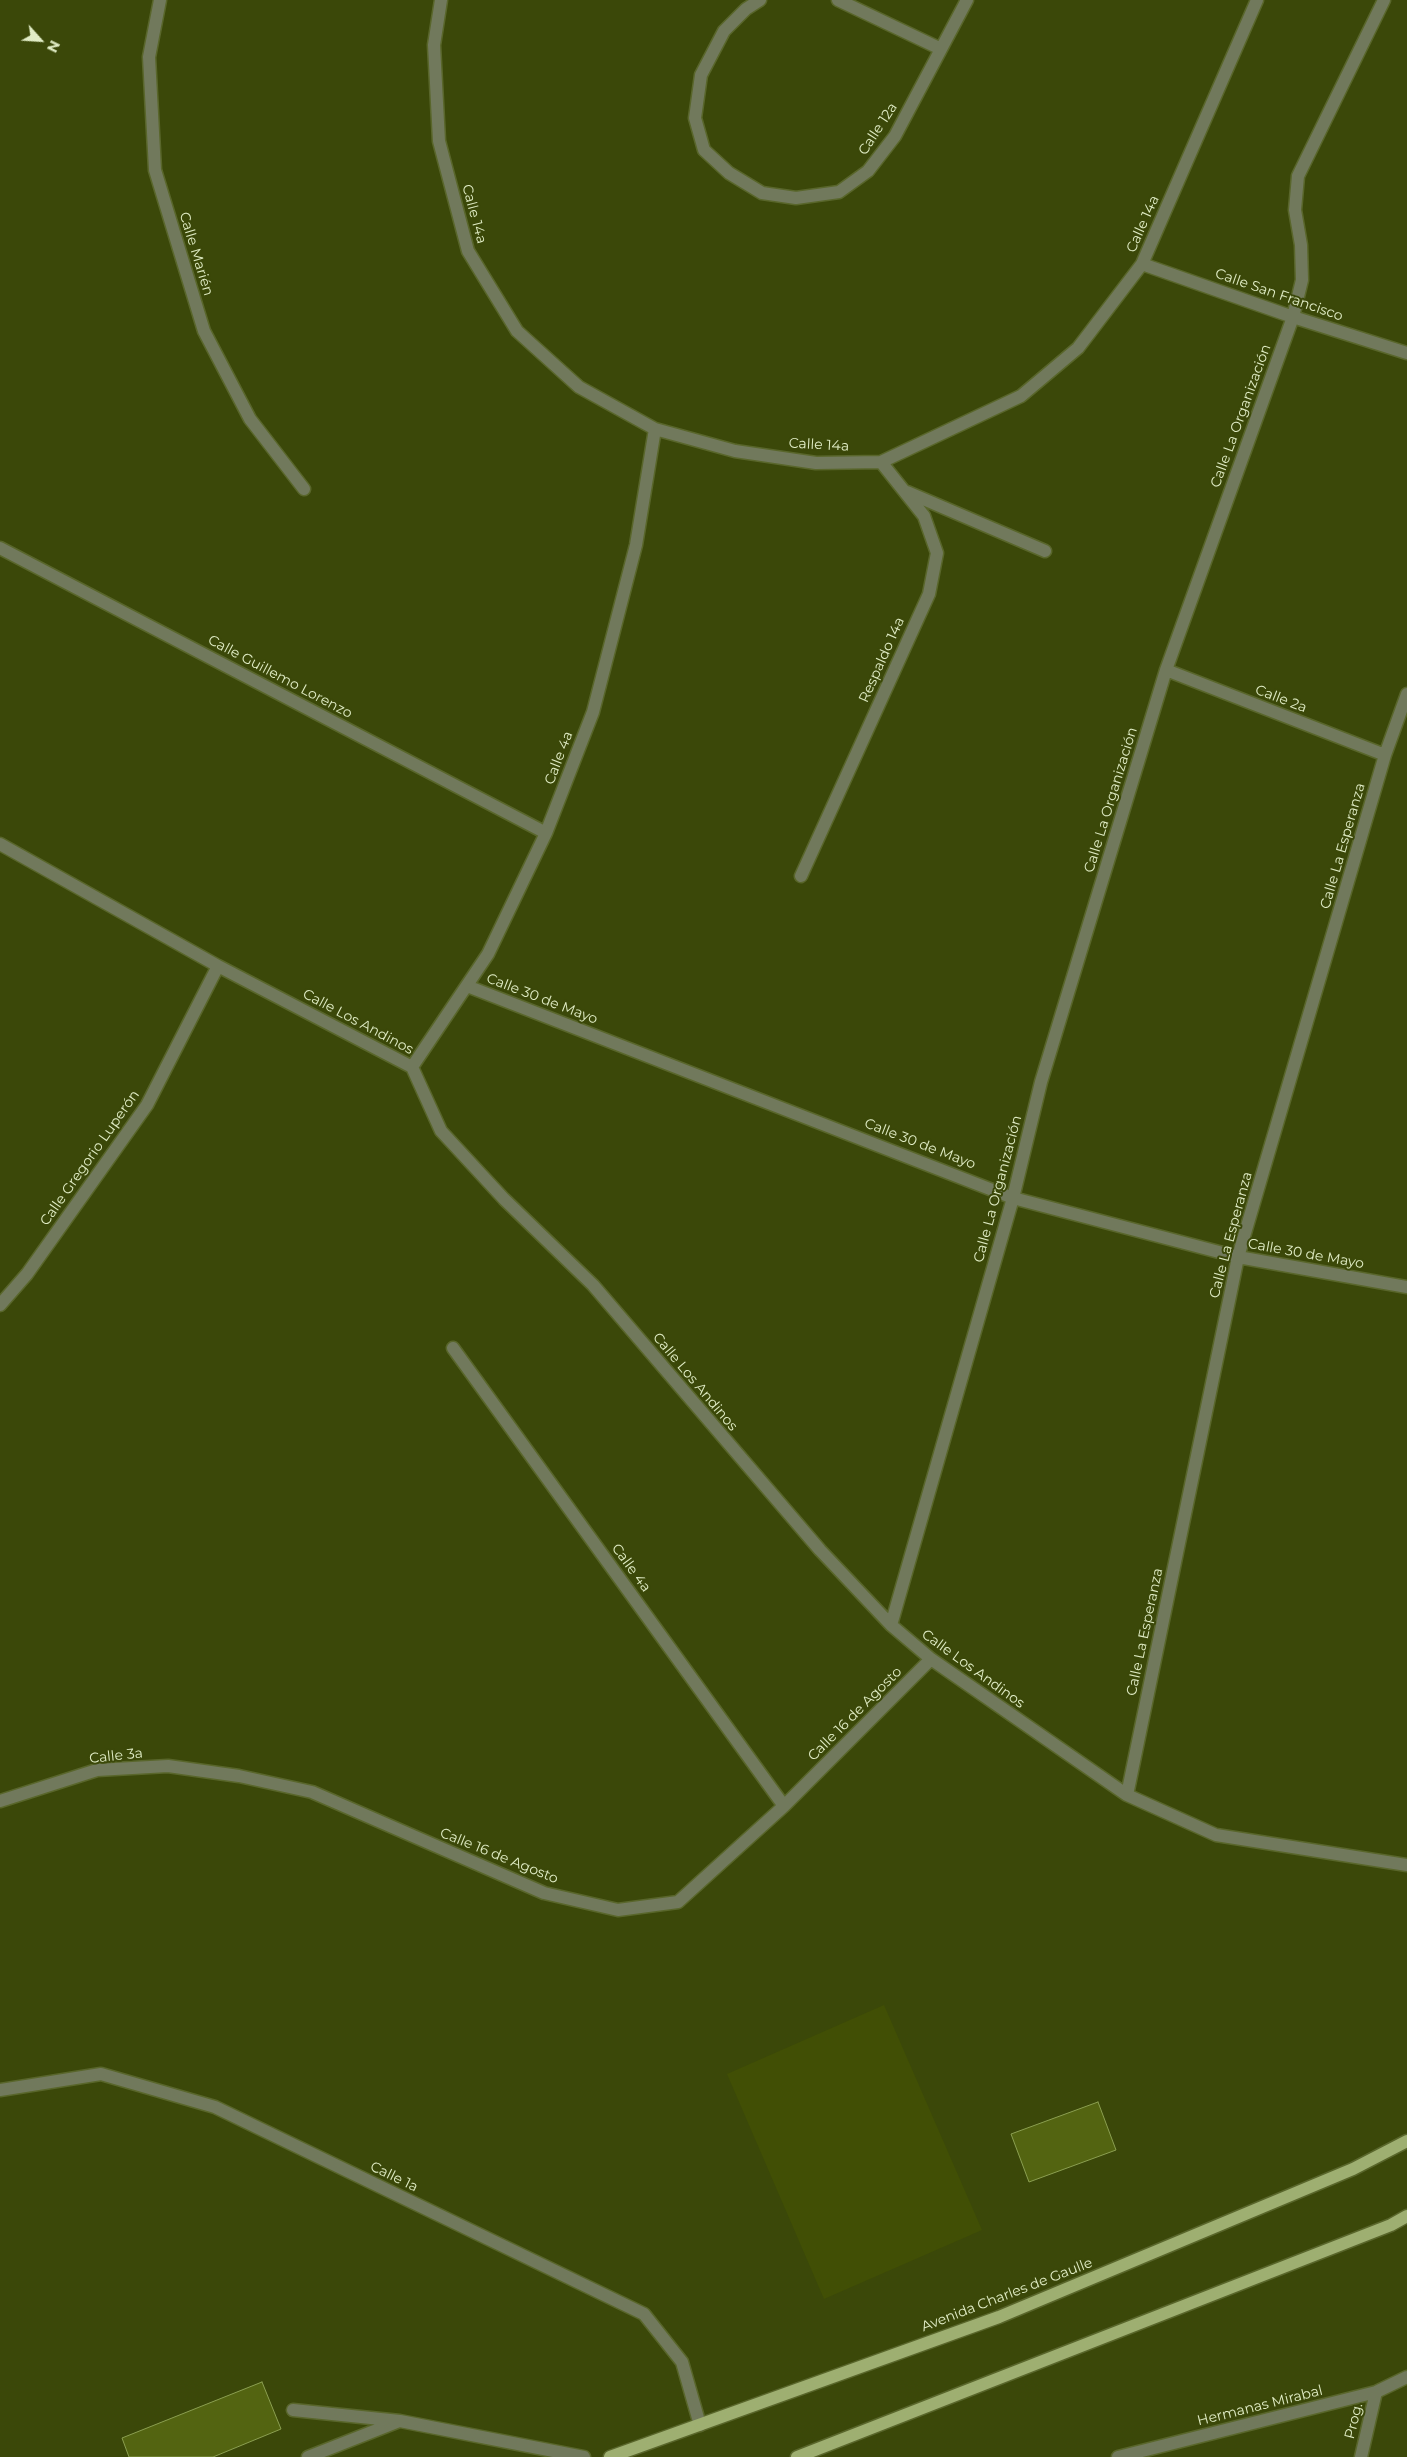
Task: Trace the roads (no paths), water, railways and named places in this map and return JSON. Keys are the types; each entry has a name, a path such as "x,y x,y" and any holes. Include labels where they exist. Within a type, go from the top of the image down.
{"main road":[{"name":"Avenida Charles de Gaulle","path":"610,2457 999,2317 1353,2169 1407,2141"},
{"path":"797,2457 1391,2225 1407,2216"}],"street":[{"name":"Calle Marién","path":"160,0 149,57 154,170 204,331 250,419 304,489"},
{"name":"Calle 14a","path":"441,0 434,45 439,141 468,251 517,332 579,387 654,429 744,453 816,463 881,462 956,429 1021,396 1078,348 1142,264 1256,0"},
{"name":"Calle 12a","path":"760,0 746,9 724,31 701,75 694,118 704,150 729,173 762,193 796,198 839,192 868,171 895,136 967,0"},
{"path":"838,0 941,49"},
{"name":"Calle La Organización","path":"891,1625 1013,1198 1041,1082 1166,670 1293,316 1302,280 1301,245 1296,210 1298,176 1384,0"},
{"name":"Calle San Francisco","path":"1142,264 1407,353"},
{"name":"Calle 4a","path":"412,1067 488,954 546,833 593,712 636,545 654,429"},
{"name":"Respaldo 14a","path":"800,876 929,594 937,554 924,516 881,462"},
{"path":"906,492 1046,550"},
{"name":"Calle Guillemo Lorenzo","path":"0,548 546,833"},
{"name":"Calle 2a","path":"1166,670 1385,755"},
{"name":"Calle La Esperanza","path":"1127,1795 1238,1256 1385,755 1407,694"},
{"name":"Calle Los Andinos","path":"0,844 218,966 412,1067 441,1131 504,1199 593,1285 820,1550 891,1625 931,1659 1127,1795 1216,1835 1406,1862"},
{"name":"Calle Gregorio Luperón","path":"0,1305 27,1274 147,1106 218,966"},
{"name":"Calle 30 de Mayo","path":"467,986 1013,1198 1238,1256 1407,1287"},
{"name":"Calle 4a","path":"453,1348 784,1806"},
{"name":"Calle 16 de Agosto","path":"238,1776 312,1792 544,1893 618,1910 678,1902 784,1806 931,1659"},
{"name":"Calle 3a","path":"0,1801 97,1770 168,1766 238,1776"},
{"name":"Calle 1a","path":"0,2090 101,2074 215,2107 644,2314 682,2362 700,2424"},
{"name":"Hermanas Mirabal","path":"1118,2457 1376,2392 1407,2377"},
{"name":"Prog.","path":"1361,2457 1376,2392"},
{"path":"293,2410 400,2421 584,2457"},
{"path":"308,2457 400,2421"}]}
